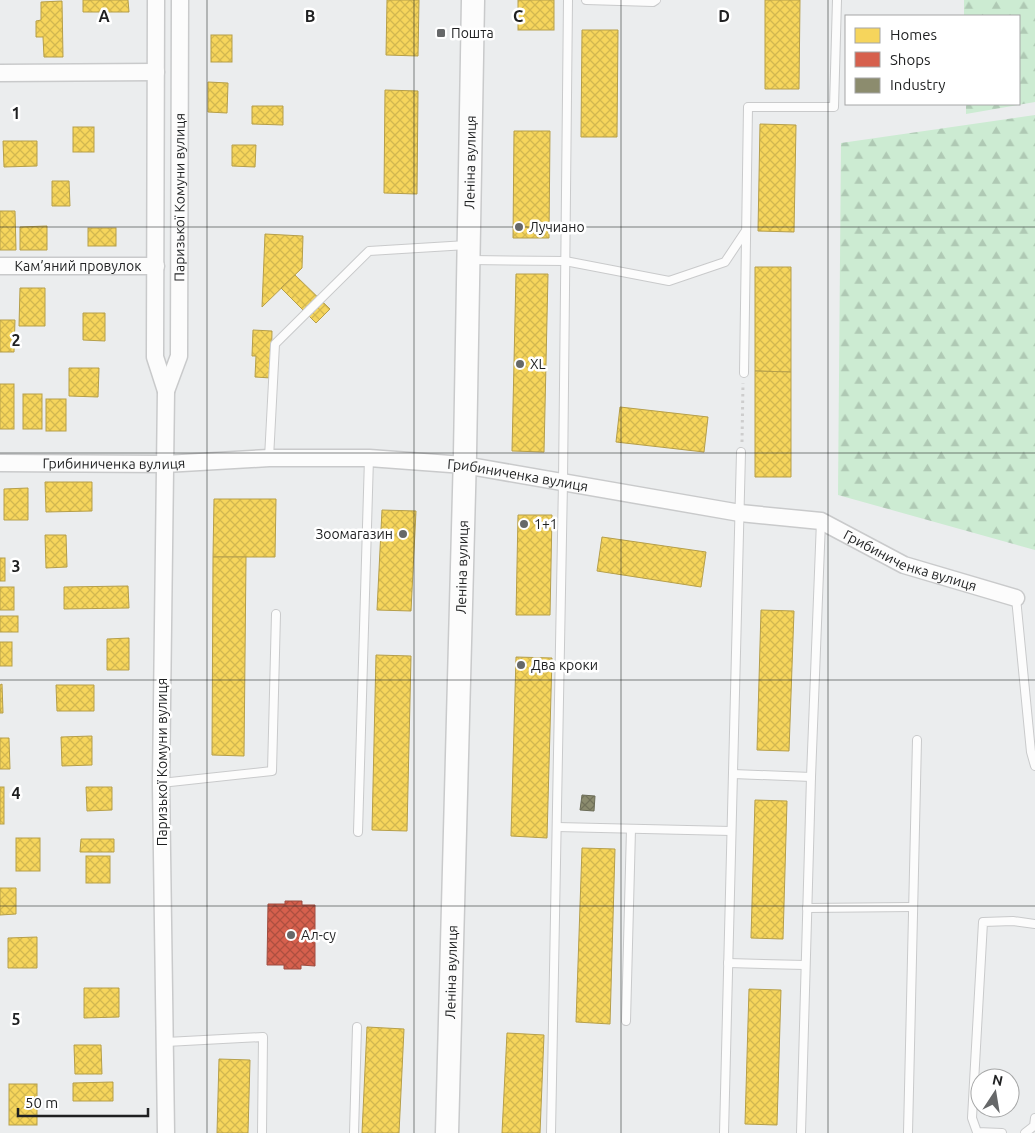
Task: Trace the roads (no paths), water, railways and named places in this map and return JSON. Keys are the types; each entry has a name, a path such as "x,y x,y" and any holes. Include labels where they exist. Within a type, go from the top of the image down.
{"main road":[{"name":"Леніна вулиця","path":"447,1133 464,465 473,0"}],"street":[{"name":"Паризької Комуни вулиця","path":"156,0 155,357 166,391 161,783 166,1133"},
{"name":"Паризької Комуни вулиця","path":"166,391 179,356 180,0"},
{"path":"0,73 156,72"},
{"name":"Кам’яний провулок","path":"0,266 156,266"},
{"name":"Грибиниченка вулиця","path":"0,463 165,464 269,458 369,458 464,465 740,513 821,521 904,565 1016,598"}],"lane":[{"path":"551,1133 563,482 568,0"},
{"path":"586,0 653,2 656,0"},
{"path":"744,373 748,107 834,107 837,0"},
{"path":"269,458 275,344 369,251 468,252 565,261 670,281 725,262 745,232"},
{"path":"724,1133 742,452"},
{"path":"358,832 369,458"},
{"path":"801,1133 810,777 821,521"},
{"path":"1016,598 1032,728 1031,752 1035,766"},
{"path":"161,783 272,771 276,614"},
{"path":"908,1133 917,740"},
{"path":"733,774 810,777"},
{"path":"557,827 731,832"},
{"path":"626,1021 631,829"},
{"path":"807,908 913,907"},
{"path":"1002,1133 975,1132 972,1118 983,922 1013,921 1035,924"},
{"path":"728,963 806,965"},
{"path":"354,1133 358,1027"},
{"path":"166,1042 263,1038 262,1133"},
{"path":"1025,1133 1034,1126 1035,1118"}],"place":[{"name":"Пошта","path":"441,33"},
{"name":"Лучиано","path":"519,227"},
{"name":"XL","path":"520,364"},
{"name":"1+1","path":"524,524"},
{"name":"Зоомагазин","path":"403,534"},
{"name":"Два кроки","path":"521,665"},
{"name":"Ал-су","path":"291,935"}]}
